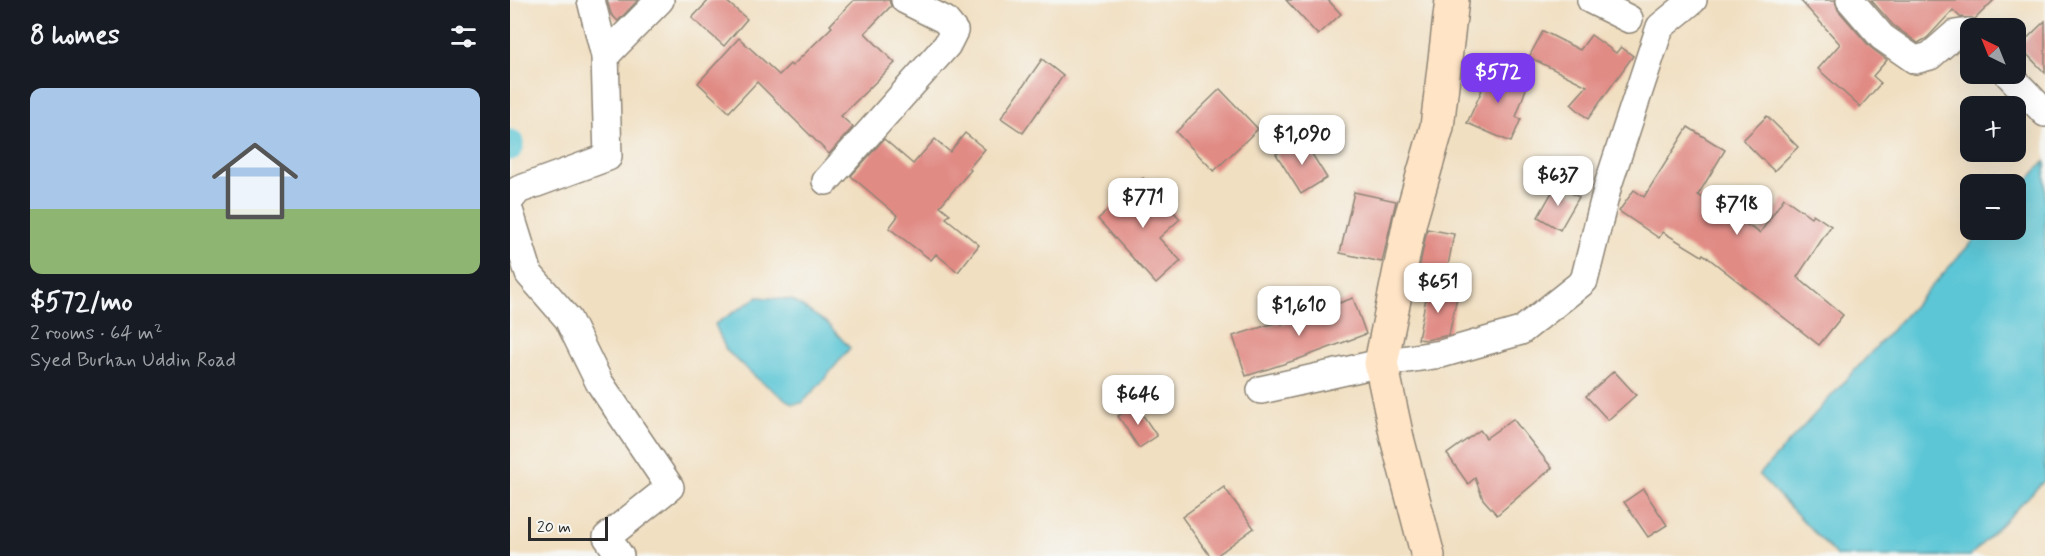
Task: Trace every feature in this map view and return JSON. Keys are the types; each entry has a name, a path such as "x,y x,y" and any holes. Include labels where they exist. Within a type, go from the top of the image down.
{"street":[{"path":"510,200 518,190 608,157 605,56 591,0"},
{"path":"605,56 660,0"},
{"path":"826,181 947,45 954,32 945,20 905,0"},
{"path":"1428,556 1397,438 1381,363 1410,221 1437,127 1452,0"},
{"path":"1590,0 1629,19"},
{"path":"1261,390 1381,363 1441,354 1521,331 1584,281 1608,185 1660,27 1693,0"},
{"path":"1850,0 1882,36 1915,60 1930,56 1955,34 1960,33"},
{"path":"2017,84 2045,113"},
{"path":"510,213 529,274 568,319 598,382 670,487 607,537 620,556"}],"water":[{"path":"2045,161 2045,480 1970,556 1837,556 1759,475 1974,240 2026,240 2026,182"},
{"path":"758,297 792,300 827,323 850,348 802,403 792,404 759,380 726,350 715,324"}],"building":[{"path":"607,0 638,0 618,21 611,14"},
{"path":"709,0 725,0 747,19 724,46 692,18"},
{"path":"854,0 889,0 891,6 865,33 895,63 841,116 853,127 829,154 757,82 729,112 698,83 739,38 779,75 790,64 792,66 832,27 830,25"},
{"path":"1286,0 1328,0 1341,14 1318,35"},
{"path":"1800,0 1835,0 1838,10 1870,47 1887,60 1873,76 1881,83 1860,107 1818,69 1840,44"},
{"path":"1871,0 1994,0 1976,18 1960,17 1953,10 1927,38 1918,43 1893,25"},
{"path":"2045,21 2045,73 2026,53 2026,39"},
{"path":"1543,31 1580,50 1591,35 1616,53 1621,47 1633,56 1588,119 1571,104 1587,86 1529,57"},
{"path":"1042,59 1063,76 1023,133 1001,118"},
{"path":"1483,66 1528,83 1516,117 1521,119 1511,142 1467,123 1482,90 1475,87"},
{"path":"1220,89 1258,129 1214,171 1176,132"},
{"path":"1767,116 1798,147 1774,171 1743,140"},
{"path":"1688,127 1725,150 1698,195 1760,233 1784,198 1811,217 1813,214 1831,226 1797,277 1843,315 1819,345 1703,254 1702,256 1663,232 1659,238 1619,211 1634,190 1644,197"},
{"path":"965,133 985,149 969,168 971,170 940,206 950,214 946,218 979,245 958,272 936,254 931,260 889,228 898,216 851,176 884,139 913,164 935,139 950,152"},
{"path":"1302,138 1327,178 1301,194 1276,154"},
{"path":"1143,178 1180,219 1159,238 1181,261 1156,284 1098,219"},
{"path":"1556,185 1579,197 1560,230 1538,217"},
{"path":"1354,192 1396,201 1382,262 1340,253"},
{"path":"1427,229 1454,234 1446,276 1419,270"},
{"path":"1428,287 1458,292 1449,335 1426,340 1418,339"},
{"path":"1353,298 1366,334 1246,376 1233,336 1281,321 1282,324"},
{"path":"1614,371 1636,395 1608,420 1586,396"},
{"path":"1136,405 1157,436 1139,448 1118,416"},
{"path":"1513,419 1552,468 1497,515 1483,499 1475,478 1468,484 1447,454 1480,430 1486,438"},
{"path":"1224,487 1254,528 1216,556 1210,556 1182,517"},
{"path":"1643,489 1667,525 1648,537 1624,502"}]}
